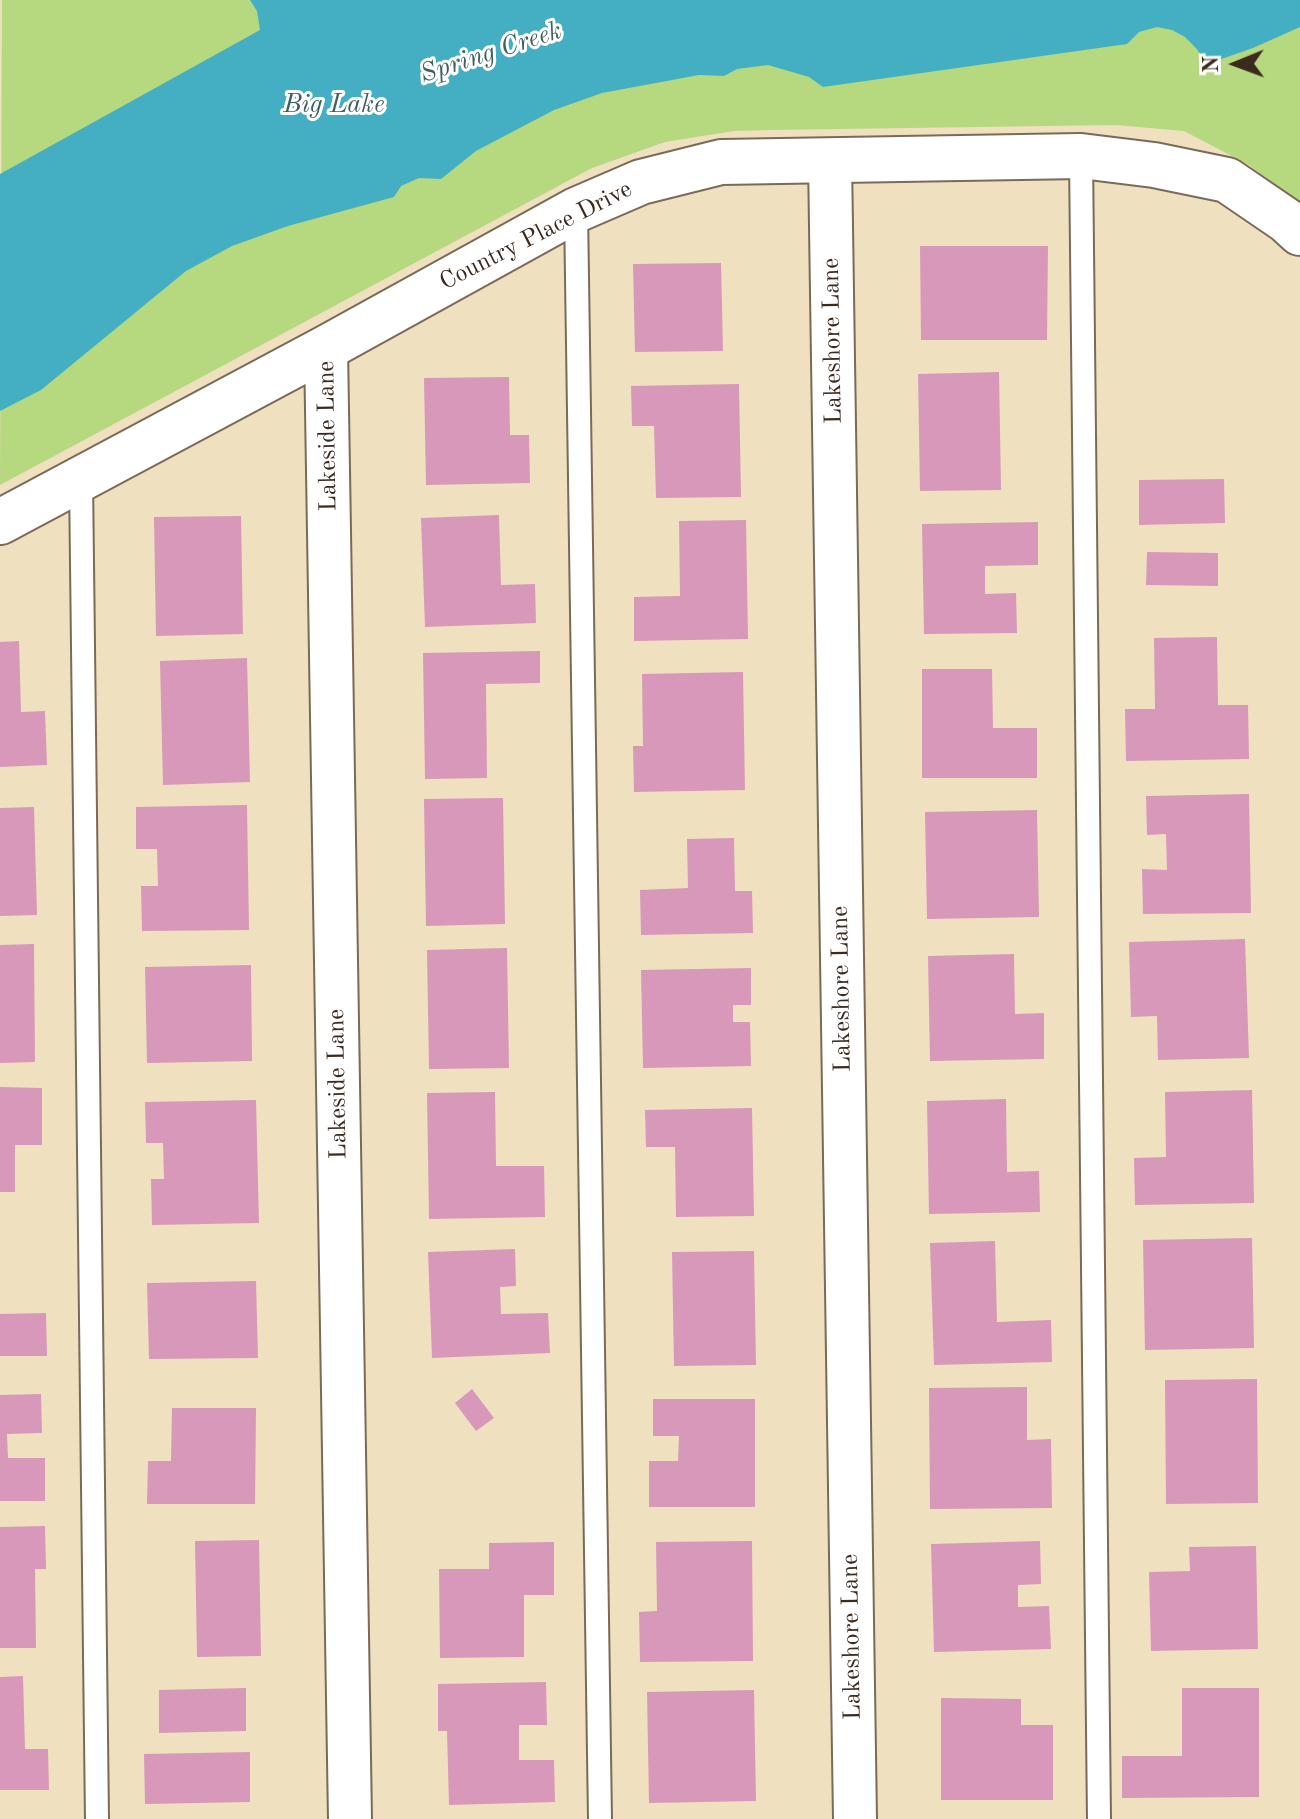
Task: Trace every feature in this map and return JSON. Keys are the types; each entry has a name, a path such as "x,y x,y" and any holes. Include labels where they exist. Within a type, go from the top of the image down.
{"street":[{"name":"Country Place Drive","path":"0,522 576,210 641,182 721,162 1081,156 1154,165 1227,180 1300,233"},
{"name":"Lakeshore Lane","path":"830,160 855,1819"},
{"name":"Lakeside Lane","path":"326,348 350,1819"}],"lane":[{"path":"1081,156 1099,1819"},
{"path":"576,210 600,1819"},
{"path":"81,479 97,1819"}],"green space":[{"path":"2,0 1300,0 1300,204 1249,165 1184,131 1116,125 771,130 734,131 665,142 592,168 0,485"}],"water":[{"name":"Big Lake","path":"250,0 1300,0 1300,27 1207,64 1185,37 1157,27 1139,32 1127,44 823,87 809,77 768,65 737,69 724,76 699,75 602,93 554,110 476,151 441,179 419,178 401,186 394,197 288,226 232,246 186,271 41,390 0,411 0,174 260,30 257,11"}],"building":[{"path":"920,246 1048,246 1047,340 921,340"},
{"path":"721,263 723,351 635,352 633,264"},
{"path":"999,372 1001,490 920,491 918,374"},
{"path":"509,377 510,435 529,435 530,483 426,485 424,378"},
{"path":"739,384 741,497 656,498 654,426 632,426 631,386"},
{"path":"1224,479 1225,523 1139,525 1139,480"},
{"path":"499,515 501,585 535,584 536,623 425,627 421,518"},
{"path":"241,516 243,634 156,636 154,517"},
{"path":"746,520 748,639 634,641 634,597 680,596 679,521"},
{"path":"1038,522 1038,565 985,566 985,594 1016,593 1017,633 924,634 922,524"},
{"path":"1147,552 1218,553 1218,586 1146,585"},
{"path":"1217,637 1218,705 1248,705 1249,759 1126,761 1125,709 1155,709 1154,638"},
{"path":"19,641 21,712 45,711 47,765 0,767 0,642"},
{"path":"540,651 540,683 486,684 487,778 425,779 423,653"},
{"path":"247,658 250,782 163,785 160,661"},
{"path":"922,669 992,669 993,728 1037,728 1037,778 922,778"},
{"path":"743,672 745,790 634,792 633,746 643,746 642,674"},
{"path":"1249,794 1251,913 1143,914 1142,869 1167,870 1166,834 1147,835 1146,796"},
{"path":"503,798 505,924 426,926 424,799"},
{"path":"247,805 249,930 142,931 141,886 158,886 157,849 136,849 136,807"},
{"path":"34,807 37,915 0,916 0,808"},
{"path":"1037,810 1039,917 927,919 925,812"},
{"path":"734,838 735,891 752,891 753,933 641,935 640,890 688,888 687,839"},
{"path":"1245,939 1249,1058 1158,1060 1157,1016 1131,1017 1129,942"},
{"path":"34,944 35,1062 0,1063 0,945"},
{"path":"507,948 509,1068 429,1069 427,950"},
{"path":"1014,954 1015,1014 1044,1013 1044,1059 930,1061 928,956"},
{"path":"251,965 252,1061 147,1063 145,967"},
{"path":"751,968 751,1005 733,1005 733,1022 750,1022 751,1066 643,1068 641,970"},
{"path":"0,1087 42,1088 42,1145 15,1145 15,1192 0,1192"},
{"path":"1252,1090 1254,1203 1135,1205 1134,1158 1166,1157 1165,1092"},
{"path":"495,1092 496,1166 544,1166 545,1217 429,1219 427,1093"},
{"path":"1006,1099 1007,1172 1039,1171 1040,1212 929,1214 927,1101"},
{"path":"256,1100 259,1223 152,1225 151,1179 164,1179 163,1143 146,1143 145,1102"},
{"path":"752,1108 754,1216 676,1217 675,1147 646,1147 645,1110"},
{"path":"1252,1238 1254,1348 1145,1350 1143,1240"},
{"path":"995,1241 997,1322 1051,1320 1052,1362 934,1365 930,1243"},
{"path":"515,1249 516,1286 500,1287 501,1314 548,1313 550,1353 432,1358 428,1252"},
{"path":"754,1251 756,1365 674,1366 672,1252"},
{"path":"256,1281 258,1358 149,1359 147,1283"},
{"path":"46,1313 47,1356 0,1356 0,1314"},
{"path":"1257,1379 1258,1503 1166,1504 1165,1380"},
{"path":"1027,1387 1027,1440 1051,1439 1052,1508 930,1509 929,1388"},
{"path":"472,1389 494,1418 476,1431 455,1403"},
{"path":"41,1394 42,1433 7,1434 8,1458 45,1458 45,1501 0,1501 0,1395"},
{"path":"653,1399 755,1399 755,1507 649,1507 649,1461 678,1461 679,1436 653,1436"},
{"path":"172,1408 256,1408 255,1504 147,1504 148,1461 171,1461"},
{"path":"45,1526 46,1569 35,1569 36,1648 0,1648 0,1527"},
{"path":"259,1540 261,1656 197,1657 195,1541"},
{"path":"752,1541 753,1661 640,1662 639,1612 657,1611 656,1542"},
{"path":"1040,1541 1041,1584 1018,1585 1018,1607 1049,1606 1051,1649 934,1652 931,1544"},
{"path":"554,1542 554,1595 524,1595 524,1657 440,1658 439,1569 489,1569 489,1543"},
{"path":"1256,1546 1258,1649 1151,1651 1149,1572 1190,1571 1189,1547"},
{"path":"23,1676 25,1749 48,1749 49,1790 0,1790 0,1677"},
{"path":"546,1682 547,1725 519,1725 519,1760 554,1760 555,1802 449,1805 447,1731 438,1731 438,1684"},
{"path":"246,1688 246,1731 159,1733 159,1690"},
{"path":"1182,1688 1259,1688 1259,1797 1122,1798 1122,1756 1182,1756"},
{"path":"754,1690 756,1801 649,1803 647,1692"},
{"path":"941,1698 1021,1699 1021,1725 1053,1725 1053,1800 941,1800"},
{"path":"250,1752 250,1802 145,1804 144,1754"}],"water label":[{"name":"Spring Creek","path":"491,53"}]}
